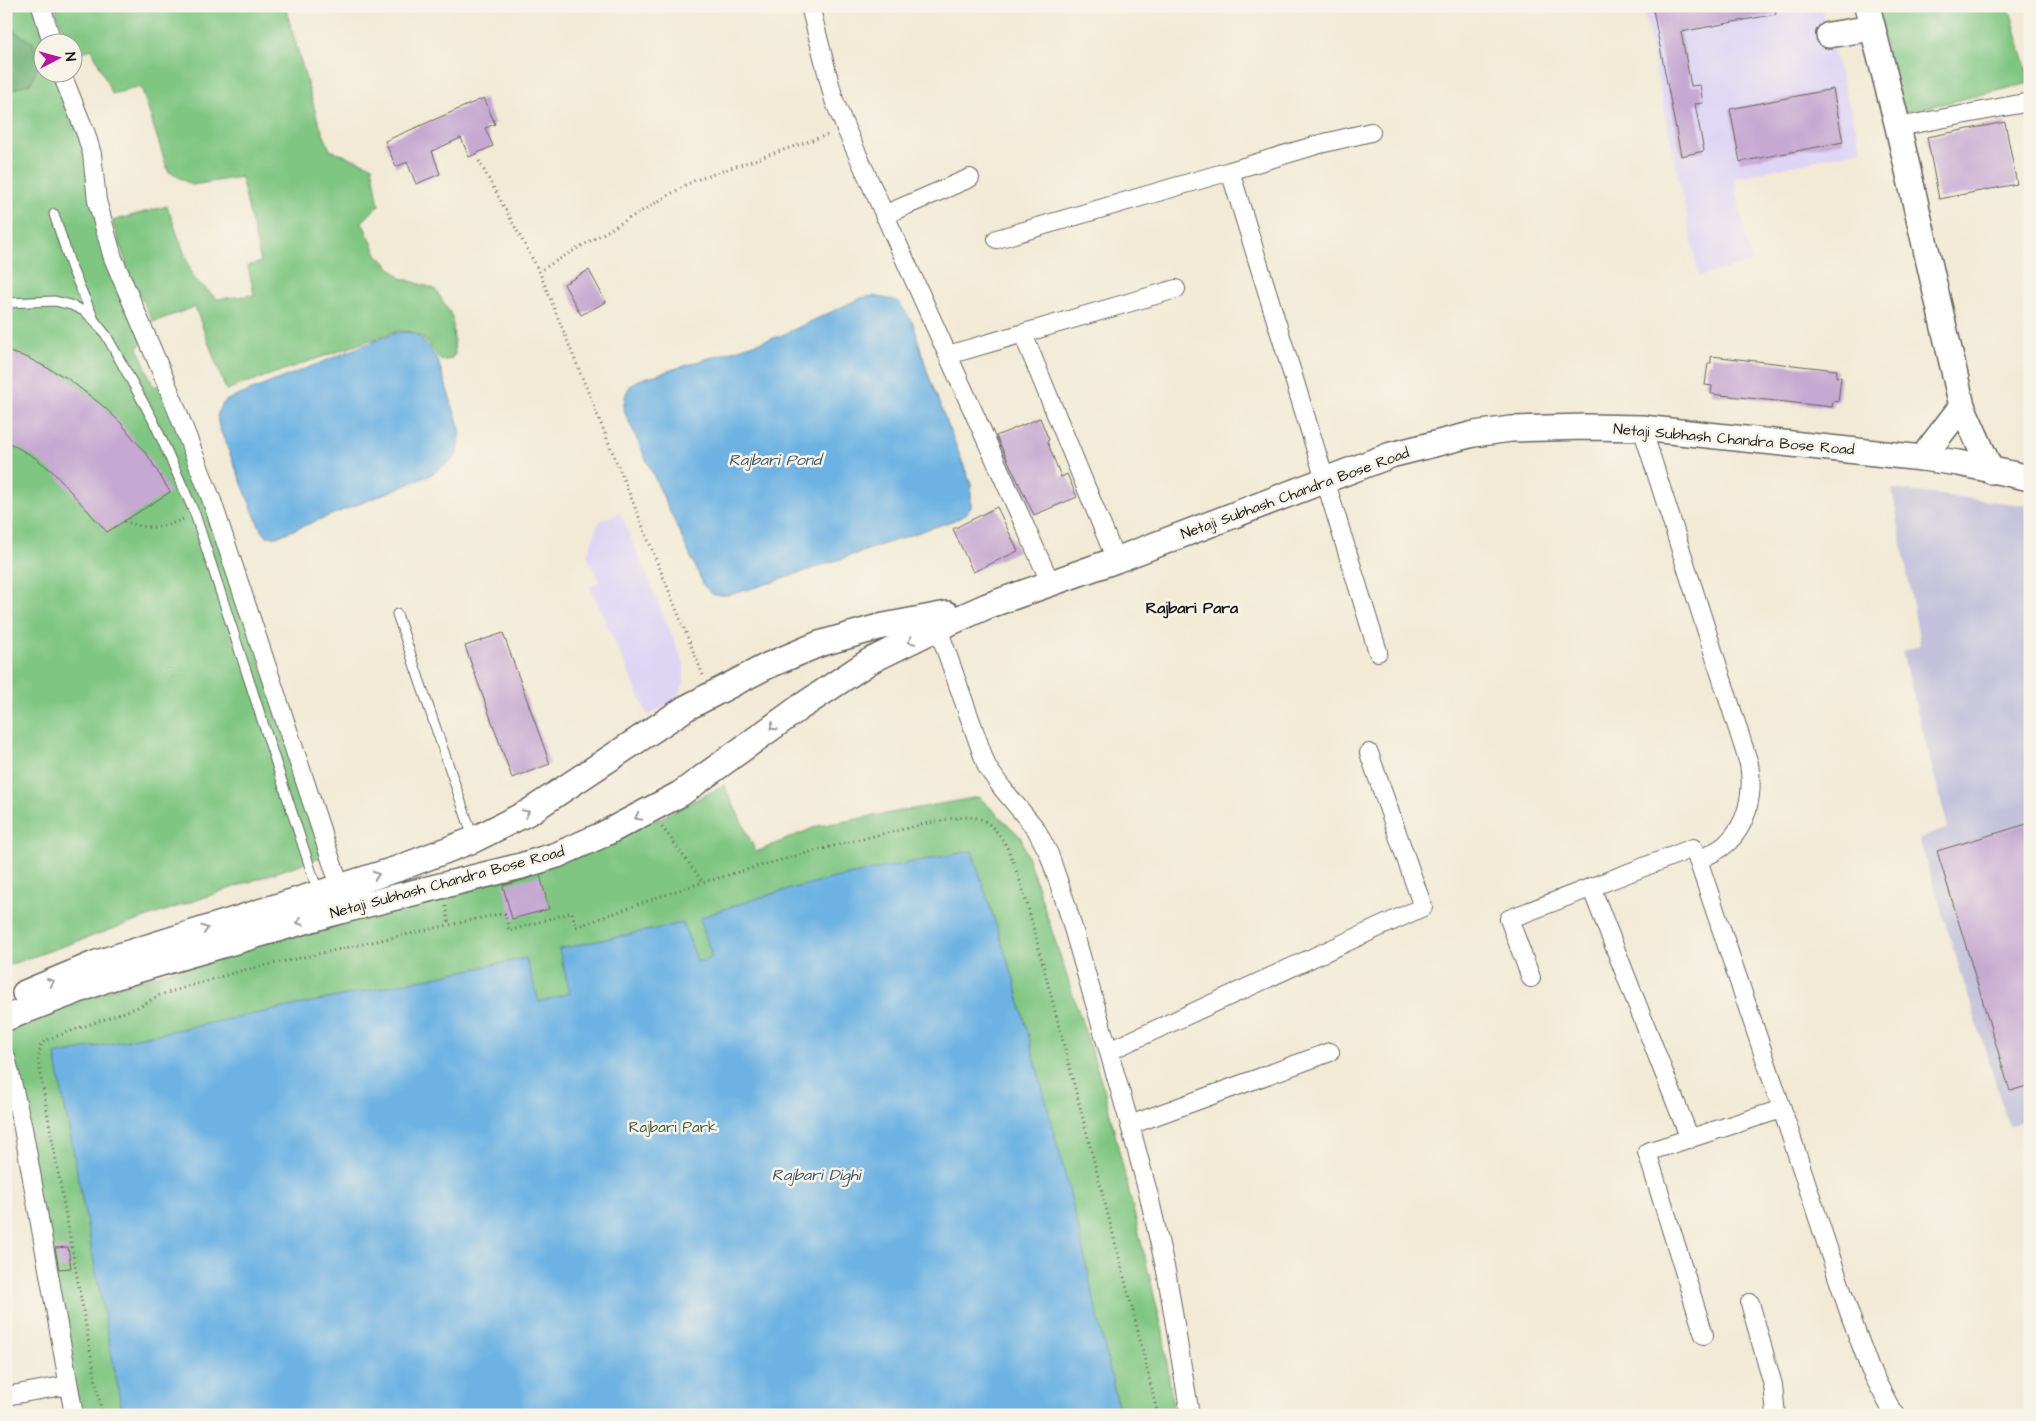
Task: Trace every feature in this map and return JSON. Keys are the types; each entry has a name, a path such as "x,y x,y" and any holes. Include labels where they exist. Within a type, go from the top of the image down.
{"street":[{"path":"41,6 49,32"},
{"path":"810,6 834,100 846,129 1051,584"},
{"path":"1829,35 1869,17 1898,127 1962,406 1991,471"},
{"path":"65,82 92,154 97,201 112,258 168,387 212,501 329,890"},
{"path":"1898,127 2030,102"},
{"path":"997,239 1320,144 1371,132"},
{"path":"1230,171 1378,652"},
{"path":"884,215 970,178"},
{"path":"948,356 1176,289"},
{"path":"1023,334 1116,560"},
{"path":"1922,458 1962,406"},
{"path":"1642,428 1749,764 1751,777 1749,802 1740,826 1724,846 1698,860"},
{"name":"Netaji Subhash Chandra Bose Road","path":"6,1018 106,980 336,912 444,893 557,855 610,831 680,794 799,708 870,661 938,628 987,606 1116,560 1391,455 1474,434 1520,429 1642,428 1922,458 1959,463 2030,478"},
{"name":"Netaji Subhash Chandra Bose Road","path":"6,1001 97,963 398,869 474,840 529,812 710,694 767,666 819,644 879,627 987,606"},
{"path":"938,628 987,767 1036,829 1049,854 1066,904 1130,1125 1167,1276 1190,1415"},
{"path":"1109,1050 1423,907 1369,753"},
{"path":"1531,978 1509,919 1693,848 1782,1109 1848,1312 1870,1369 1890,1413"},
{"path":"1591,887 1690,1138"},
{"path":"1130,1125 1330,1052"},
{"path":"6,1056 23,1128 74,1415"},
{"path":"1704,1335 1647,1152 1782,1109"},
{"path":"1750,1303 1773,1385 1776,1415"},
{"path":"6,1396 68,1385"}],"lane":[{"path":"54,214 72,269 94,320"},
{"path":"6,303 55,302 71,305 84,311 106,335 153,420 195,514 329,890"},
{"path":"397,614 474,840"}],"path":[{"path":"539,271 693,181 846,129"},
{"path":"479,161 539,271 710,694"},
{"path":"124,521 139,527 151,528 165,526 195,514"},
{"path":"102,1415 38,1061 41,1044 46,1040 141,1006 160,995 240,971 505,914 509,931 572,912 576,927 704,882 824,848 938,821 979,818 998,832 1010,852 1027,903 1104,1197 1158,1415"},
{"path":"657,820 704,882"},
{"path":"444,893 449,925"}],"shaded area":[{"path":"1643,6 1821,6 1862,150 1734,178 1751,263 1699,276"},
{"path":"1892,489 2030,506 2030,1118 2009,1126 1919,839 1948,828 1902,652 1920,645"},
{"path":"620,512 684,664 684,684 676,700 648,715 590,587 600,582 587,555 599,522"}],"green space":[{"path":"6,6 37,6 44,32 32,32 32,82 60,82 80,133 142,342 138,348 153,386 161,386 194,463 324,856 6,966"},
{"path":"54,6 285,6 318,121 330,150 372,166 379,205 362,222 377,254 401,278 435,289 452,316 455,354 451,359 441,361 428,343 418,335 397,331 226,390 195,307 153,322 129,272 112,221 167,206 193,277 217,299 254,295 248,266 261,262 241,177 192,185 168,171 141,87 112,94 92,49 82,52 82,32 64,32"},
{"path":"1874,6 2009,6 2030,83 1904,113"},
{"path":"6,26 32,42 32,81 31,83 6,92"},
{"name":"Rajbari Dighi","path":"724,785 756,852 818,826 979,797 1021,837 1104,1089 1163,1332 1174,1415 75,1415 9,1045 9,1036 13,1026 105,991 657,820"}],"water":[{"name":"Rajbari Pond","path":"873,296 898,301 913,323 928,374 971,484 971,507 966,514 958,519 773,582 729,595 713,595 704,586 625,413 624,403 628,389 639,380 780,336 861,298"},
{"path":"406,332 416,334 428,346 438,361 461,432 458,452 453,459 429,476 276,537 266,536 259,526 219,427 218,415 221,406 227,400 395,333"},
{"name":"Rajbari Dighi","path":"972,851 1014,980 1070,1193 1120,1415 123,1415 55,1055 526,958 539,1002 570,993 559,949 683,923 698,962 712,957 700,918 800,886"}],"building":[{"path":"1670,6 1775,6 1776,14 1681,32 1691,86 1700,85 1703,103 1695,104 1704,151 1681,156 1653,10"},
{"path":"1833,89 1843,142 1740,162 1730,109"},
{"path":"484,98 495,124 485,128 493,146 469,157 461,138 432,151 440,174 416,184 407,162 396,167 385,141"},
{"path":"2005,122 2017,184 1939,199 1927,137"},
{"path":"589,270 606,302 581,315 564,284"},
{"path":"6,351 26,357 67,378 103,406 120,422 148,456 170,492 107,532 52,471 34,457 6,441"},
{"path":"1711,356 1837,370 1836,377 1841,377 1838,402 1833,401 1832,407 1711,394 1712,386 1705,385 1708,363 1711,363"},
{"path":"1040,418 1061,477 1067,474 1077,497 1034,515 996,436"},
{"path":"997,507 1018,551 973,572 953,529"},
{"path":"503,633 550,764 512,778 465,646"},
{"path":"2030,823 2030,1085 2010,1091 1937,851"},
{"path":"540,875 549,909 512,919 503,886"},
{"path":"68,1247 71,1268 59,1269 55,1248"}],"district":[{"name":"Rajbari Para","path":"1192,607"}],"park label":[{"name":"Rajbari Park","path":"673,1127"}]}
